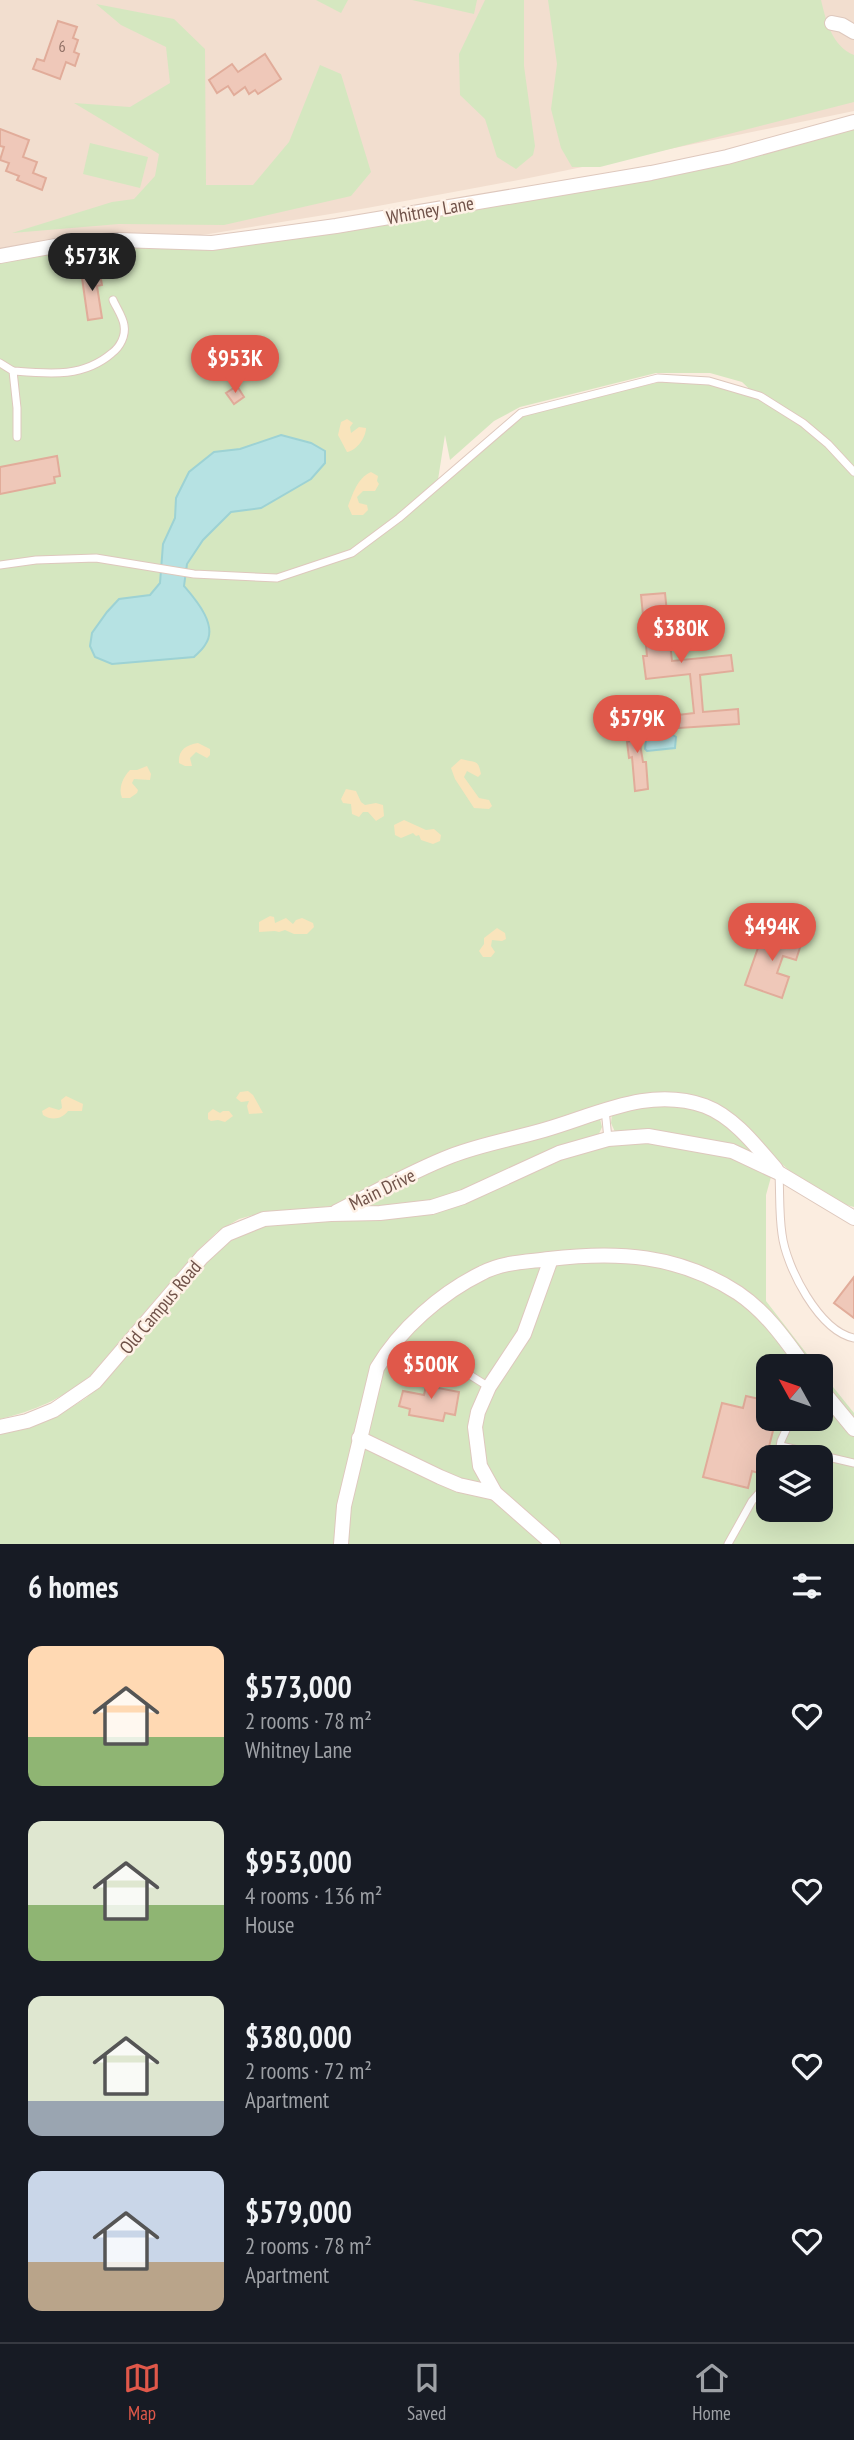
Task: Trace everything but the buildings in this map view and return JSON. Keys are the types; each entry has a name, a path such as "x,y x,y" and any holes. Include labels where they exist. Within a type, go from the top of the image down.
{"street":[{"path":"832,23 854,32"},
{"name":"Whitney Lane","path":"0,256 72,243 118,240 212,243 336,226 652,173 727,157 854,122"},
{"name":"Main Drive","path":"331,1214 450,1156 479,1146 543,1131 605,1109 645,1100 675,1098 706,1106 726,1118 748,1137 779,1173"},
{"name":"Main Drive","path":"331,1214 380,1213 432,1207 463,1197 559,1153 608,1139 648,1136 732,1151 779,1173 854,1219"},
{"name":"Old Campus Road","path":"0,1427 27,1421 54,1410 95,1382 202,1257 227,1234 264,1219 331,1214"},
{"path":"341,1544 344,1506 377,1368 386,1353 418,1318 481,1273 516,1262 606,1254 650,1257 697,1272 737,1292 766,1315 795,1354"},
{"path":"551,1259 524,1334 489,1387 478,1412 475,1440 480,1466 495,1493 553,1544"},
{"path":"833,1404 854,1429"},
{"path":"359,1438 459,1485 495,1493"}],"lane":[{"path":"0,363 13,371 64,374 82,371 105,359 120,346 124,325 113,300"},
{"path":"13,371 18,408 17,437"},
{"path":"0,565 36,559 96,558 194,574 277,578 352,553 399,518 521,413 658,378 709,381 760,397 803,423 828,444 854,472"},
{"path":"605,1109 608,1139"},
{"path":"779,1173 782,1236 789,1261 811,1303 825,1321 841,1333 854,1338"},
{"path":"422,1354 457,1367 489,1387"},
{"path":"833,1458 854,1463"},
{"path":"728,1544 756,1496"}],"shaded area":[{"path":"0,0 854,0 854,111 529,178 367,208 209,234 0,259"}],"green space":[{"path":"316,0 348,0 341,13"},
{"path":"412,0 477,0 474,14"},
{"path":"485,0 524,0 524,66 535,146 533,155 516,169 497,157 485,119 460,95 459,54"},
{"path":"548,0 821,0 835,39 840,46 854,55 854,102 600,167 572,167 561,148 551,109 557,64"},
{"path":"96,4 174,19 205,49 206,185 253,185 289,142 320,65 341,74 371,172 351,196 224,225 119,224 12,233 112,202 134,199 155,176 159,154 74,103 130,107 170,83 166,47 121,25"},
{"path":"854,125 854,1207 843,1204 791,1172 709,1101 678,1093 610,1103 336,1206 264,1212 239,1219 217,1232 196,1252 90,1376 47,1403 0,1419 0,256 72,243 212,243 500,198","holes":["656,373 710,373 742,382 760,399 709,383 660,382 521,413 437,486 445,435 450,460 494,421 520,407"]},
{"path":"90,143 148,157 140,188 83,174"},
{"path":"638,1104 706,1108 767,1163 615,1132 611,1123 612,1114"},
{"path":"600,1119 602,1127 598,1136 448,1199 344,1211 467,1155"},
{"path":"646,1140 726,1153 771,1177 766,1195 766,1301 807,1354 756,1354 756,1432 833,1432 833,1387 854,1413 854,1544 0,1544 0,1433 56,1417 86,1398 228,1240 263,1226 382,1217 611,1142"}],"sand":[{"path":"347,419 353,423 350,427 351,433 359,427 366,428 360,443 347,452 338,435 341,422"},
{"path":"371,472 378,476 379,484 375,491 363,491 357,497 359,503 367,505 368,510 363,515 352,515 348,506 354,492 362,478"},
{"path":"198,743 210,749 210,755 207,758 196,752 190,758 192,766 179,763 184,749"},
{"path":"461,759 476,762 479,766 481,774 478,777 467,771 464,777 479,798 489,800 492,806 489,809 474,808 455,779 451,768"},
{"path":"147,766 151,774 150,780 134,779 132,783 138,790 137,793 130,798 122,798 121,787 127,773"},
{"path":"346,789 356,791 365,805 383,805 384,816 376,821 368,812 363,812 359,817 352,814 351,804 343,803 341,799"},
{"path":"404,820 426,830 434,829 441,835 440,841 433,844 421,840 419,835 413,833 401,838 395,835 394,825"},
{"path":"270,916 274,917 275,923 286,918 293,924 302,918 313,923 314,927 307,934 294,934 285,930 259,932 259,922"},
{"path":"497,928 505,933 506,939 492,940 491,946 495,952 491,957 483,957 479,951 484,944 484,938"},
{"path":"248,1091 263,1113 249,1114 249,1101 241,1102 236,1098 240,1092"},
{"path":"66,1096 83,1104 82,1111 68,1111 57,1118 43,1115 42,1111 49,1107 59,1110 62,1108 61,1100"},
{"path":"213,1109 220,1113 229,1111 233,1116 225,1122 211,1121 208,1119 208,1113"}],"water":[{"path":"281,435 311,443 325,451 325,463 311,479 261,508 231,512 203,540 187,564 184,586 208,622 209,638 202,649 194,657 112,664 95,657 90,646 92,633 107,612 119,599 150,595 160,583 163,544 175,518 176,498 189,472 214,452 240,449"},
{"path":"673,735 676,737 675,748 645,749 646,739"}]}
